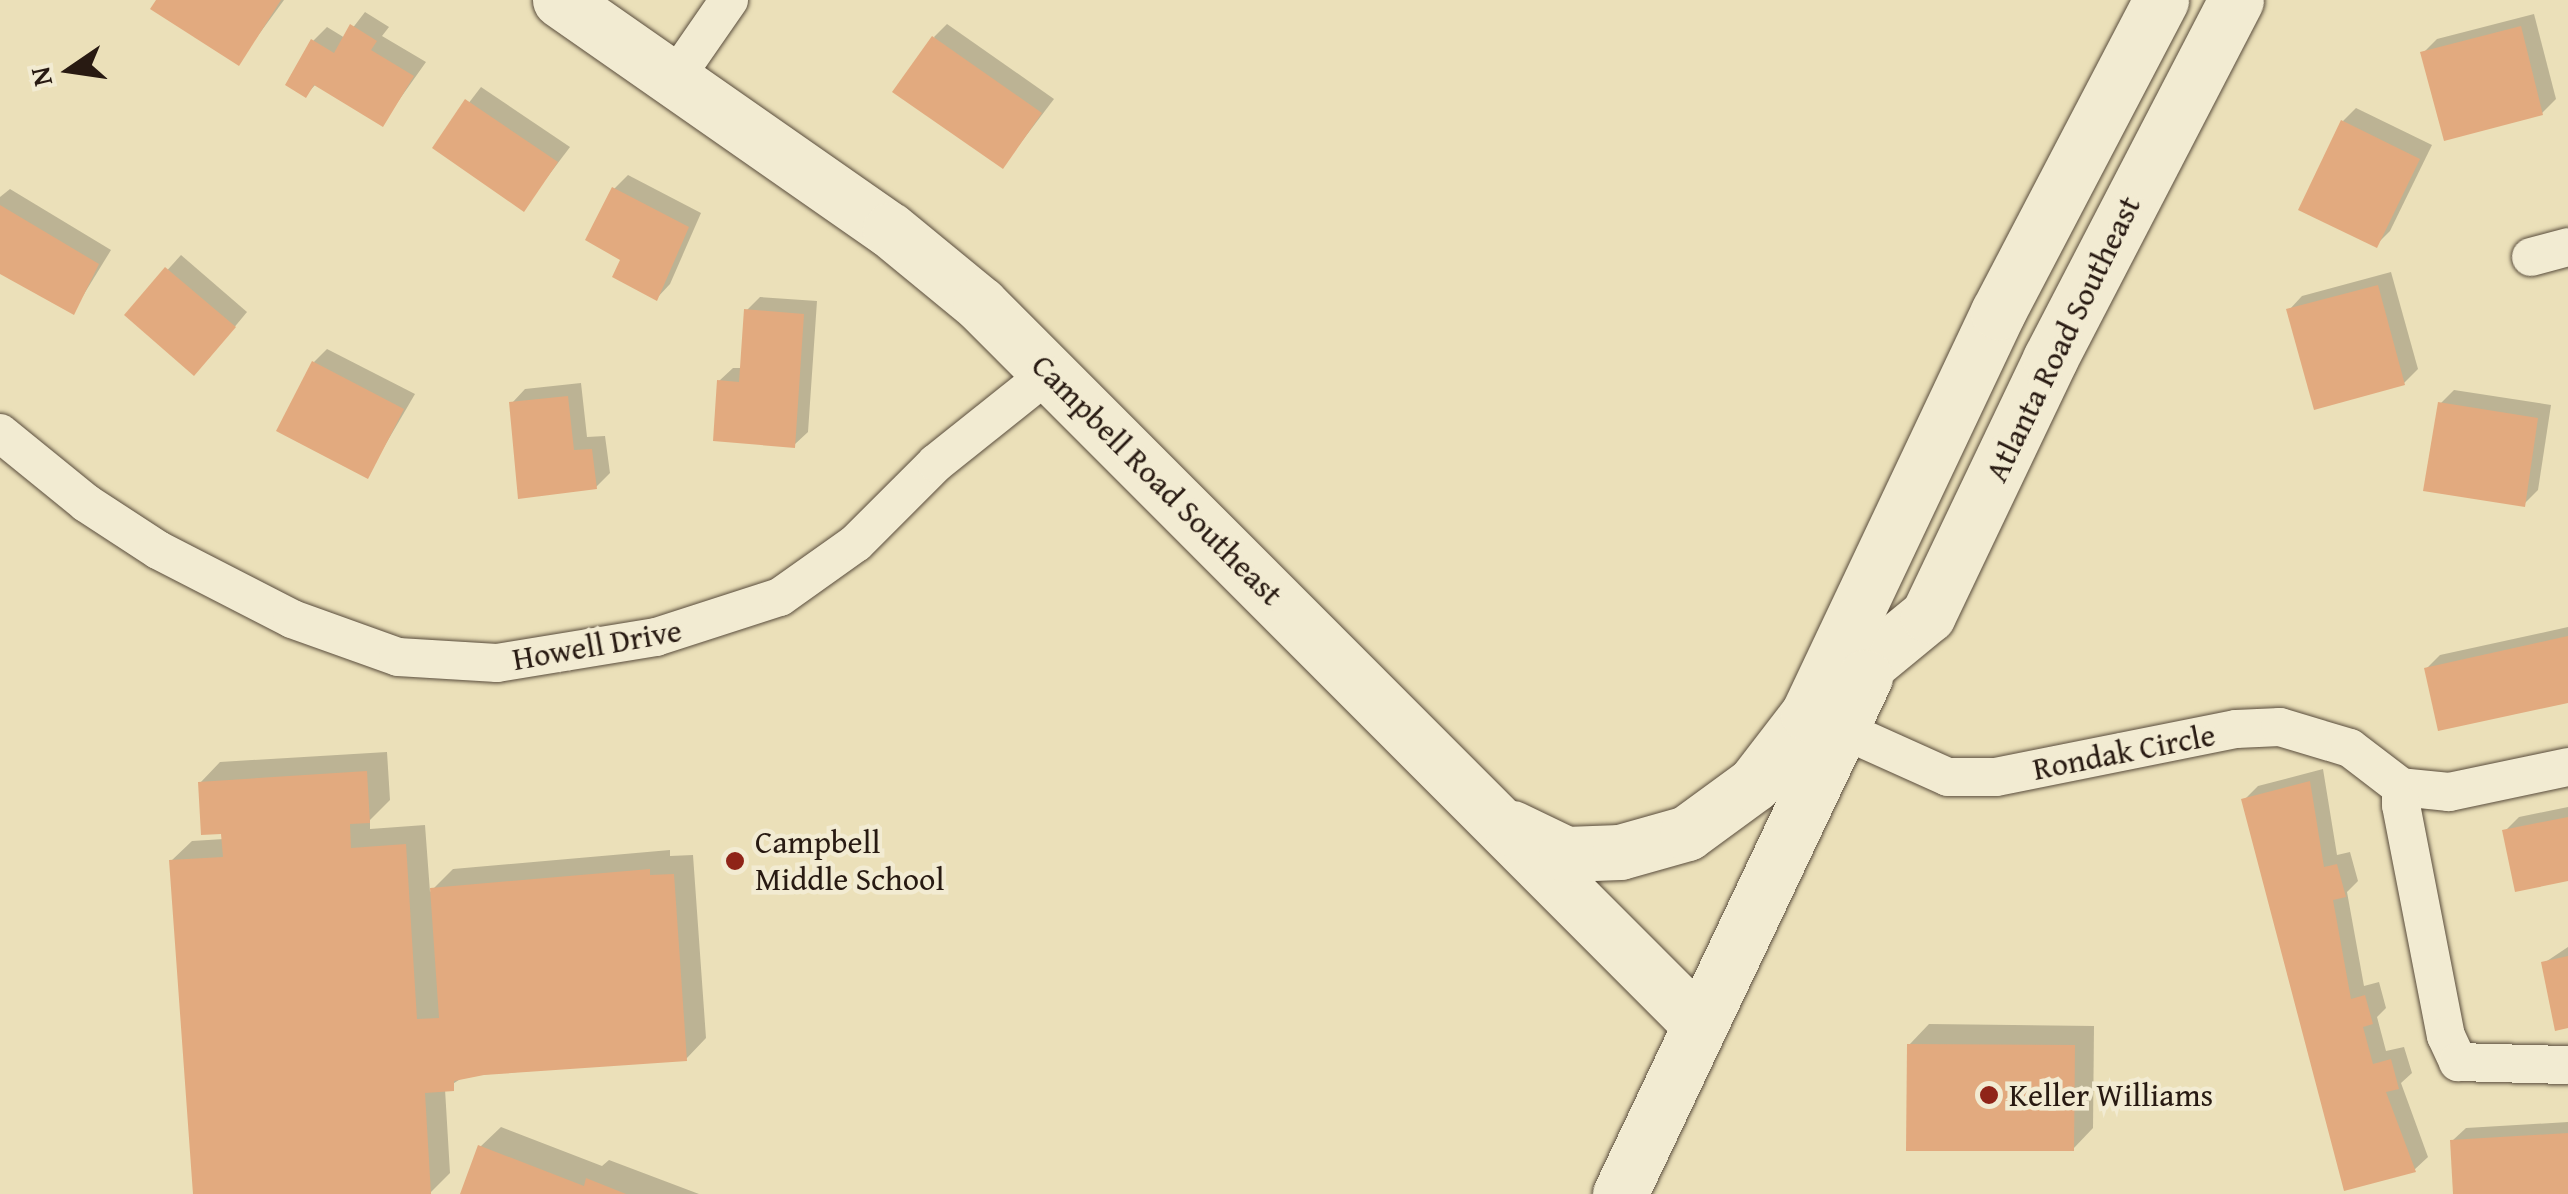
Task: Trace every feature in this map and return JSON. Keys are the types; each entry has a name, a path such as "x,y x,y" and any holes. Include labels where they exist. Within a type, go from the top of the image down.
{"main road":[{"name":"Campbell Road Southeast","path":"560,0 890,230 980,304 1700,1025"},
{"name":"Atlanta Road Southeast","path":"1620,1194 1872,662 1872,576 2006,295 2161,0"},
{"name":"Atlanta Road Southeast","path":"1872,662 1928,615 2050,359 2236,0"},
{"path":"1494,819 1566,854 1620,852 1687,833 1754,784 1808,714 1872,576"}],"street":[{"path":"675,78 728,0"},
{"path":"2532,257 2568,247"},
{"name":"Howell Drive","path":"0,433 130,531 292,620 398,656 497,663 656,638 784,595 856,543 936,463 1050,372"},
{"name":"Rondak Circle","path":"1841,729 1948,776 1996,777 2236,730 2280,727 2350,748 2402,787"},
{"path":"2568,767 2449,792 2402,787 2450,1049 2470,1065 2568,1065"}],"building":[{"path":"156,0 281,0 239,66 150,9"},
{"path":"350,24 377,41 371,50 414,76 383,127 314,85 306,98 285,85 311,39 334,53"},
{"path":"2521,26 2543,115 2444,141 2420,52"},
{"path":"932,36 1042,113 1003,169 892,92"},
{"path":"465,99 558,162 524,212 432,148"},
{"path":"2341,120 2420,159 2377,248 2298,210"},
{"path":"612,187 689,227 657,301 612,277 620,260 585,240"},
{"path":"0,205 99,264 74,315 0,274"},
{"path":"165,267 236,327 194,376 124,315"},
{"path":"2378,285 2405,385 2314,410 2286,309"},
{"path":"744,309 804,314 795,448 713,441 717,380 739,382"},
{"path":"312,361 404,409 368,479 276,431"},
{"path":"568,396 574,450 592,449 597,489 518,499 509,402"},
{"path":"2438,402 2538,418 2525,507 2423,491"},
{"path":"2568,636 2568,703 2438,731 2424,668"},
{"path":"367,771 370,823 350,824 351,848 406,844 417,1019 439,1018 430,888 650,869 650,875 674,874 687,1061 484,1075 454,1081 454,1091 425,1093 431,1194 193,1194 169,860 223,857 221,834 201,835 198,782"},
{"path":"2310,781 2324,867 2337,864 2346,897 2333,900 2351,999 2365,995 2373,1024 2363,1027 2373,1064 2391,1059 2399,1089 2386,1092 2416,1172 2344,1191 2241,799"},
{"path":"2568,817 2568,881 2515,892 2502,830"},
{"path":"2568,956 2568,1028 2555,1031 2541,962"},
{"path":"1907,1044 2075,1045 2074,1151 1906,1151"},
{"path":"2568,1133 2568,1194 2453,1194 2450,1140"},
{"path":"478,1145 584,1186 586,1178 626,1194 460,1194"}],"place":[{"name":"Campbell Middle School","path":"735,861"},
{"name":"Keller Williams","path":"1989,1095"}]}
